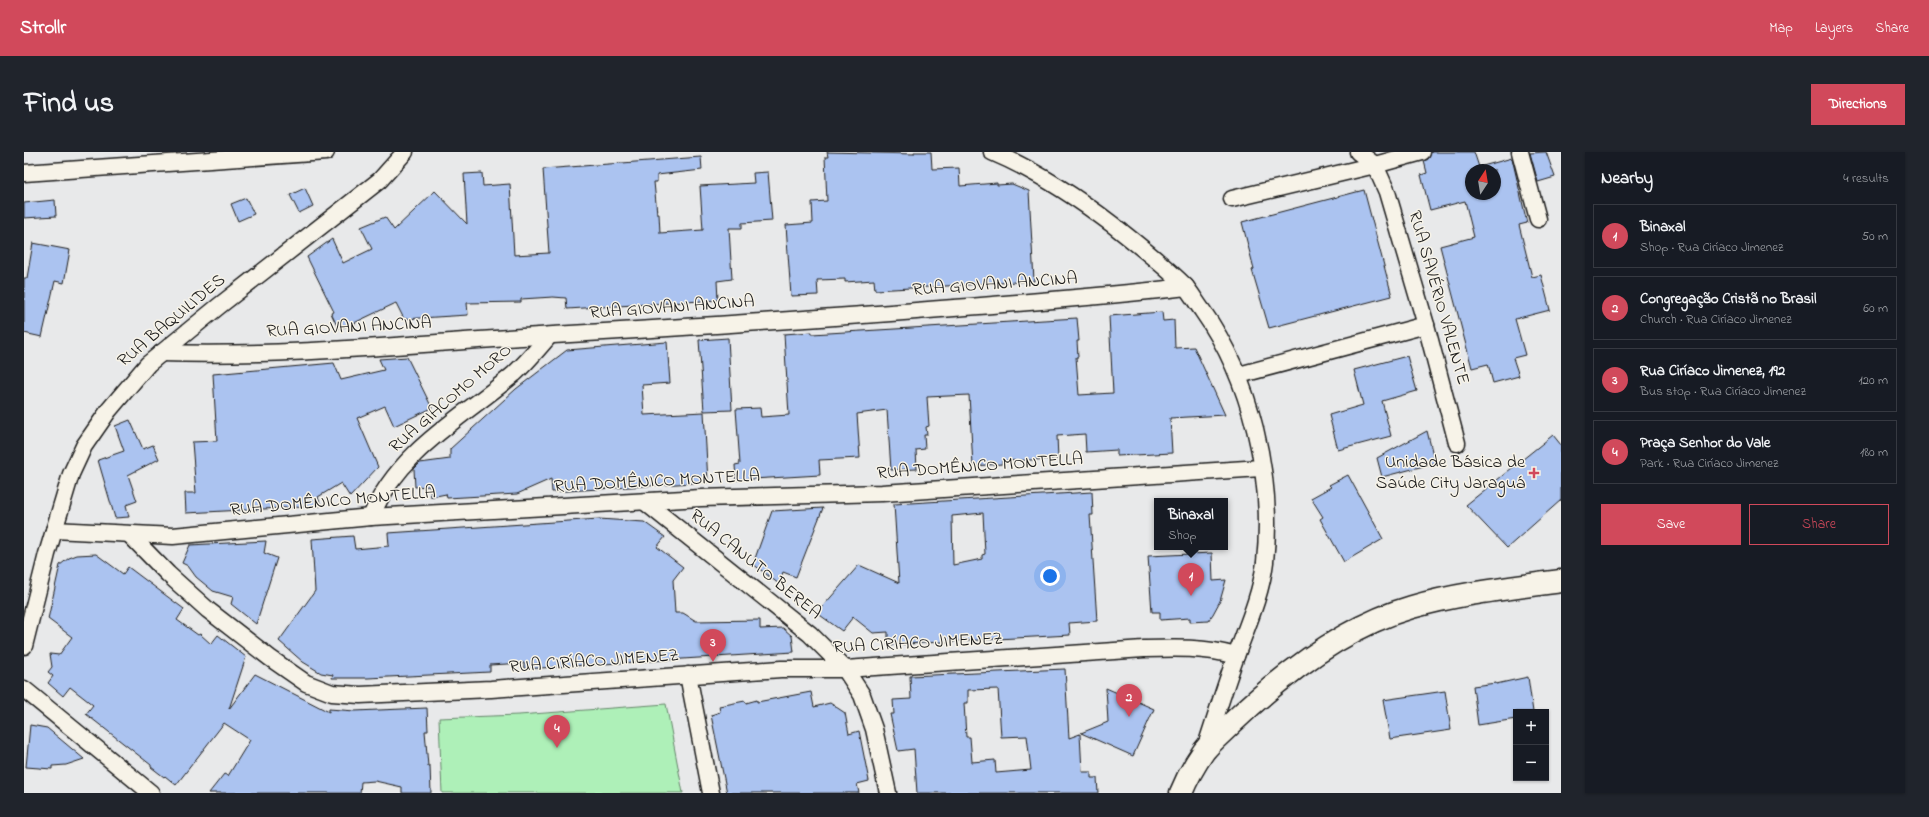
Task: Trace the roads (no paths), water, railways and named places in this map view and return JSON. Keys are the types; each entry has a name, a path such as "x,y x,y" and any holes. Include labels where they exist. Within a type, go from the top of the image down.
{"main road":[{"path":"1180,793 1205,749 1246,710 1283,678 1319,651 1370,623 1418,605 1460,596 1561,581"}],"street":[{"path":"24,173 326,152"},
{"name":"RUA BAQUILIDES","path":"24,646 36,594 71,474 84,446 129,385 161,353 380,180 405,152"},
{"path":"992,152 1013,161 1074,196 1140,246 1186,288 1225,345 1239,375 1256,434 1261,468 1266,529 1265,562 1254,608 1236,656 1205,749"},
{"name":"RUA SAVÉRIO VALENTE","path":"1358,152 1375,165 1387,192 1426,325 1457,443"},
{"path":"1232,199 1375,165 1422,152"},
{"path":"1520,152 1538,219"},
{"name":"RUA GIOVANI ANCINA","path":"161,353 218,355 270,353 549,336 816,319 1107,296 1186,288"},
{"path":"1239,375 1426,325"},
{"name":"RUA GIACOMO MORO","path":"371,517 386,486 412,456 515,373 549,336"},
{"name":"RUA DOMÊNICO MONTELLA","path":"54,530 172,536 371,517 701,498 882,493 1261,468"},
{"name":"RUA CANUTO BEREA","path":"645,502 810,634 845,669 862,694 874,729 888,793"},
{"name":"RUA CIRÍACO JIMENEZ","path":"130,535 168,574 208,610 270,658 306,682 332,693 360,695 491,690 781,669 845,669 1172,648 1218,651 1236,656"},
{"path":"688,675 711,793"},
{"path":"24,689 152,793"}],"place":[{"name":"Unidade Básica de Saúde City Jaraguá","path":"1534,473"},
{"name":"Binaxal","path":"1191,596"},
{"name":"Rua Ciríaco Jimenez, 192","path":"713,662"},
{"name":"Congregação Cristã no Brasil","path":"1129,717"},
{"name":"Praça Senhor do Vale","path":"557,748"}]}
